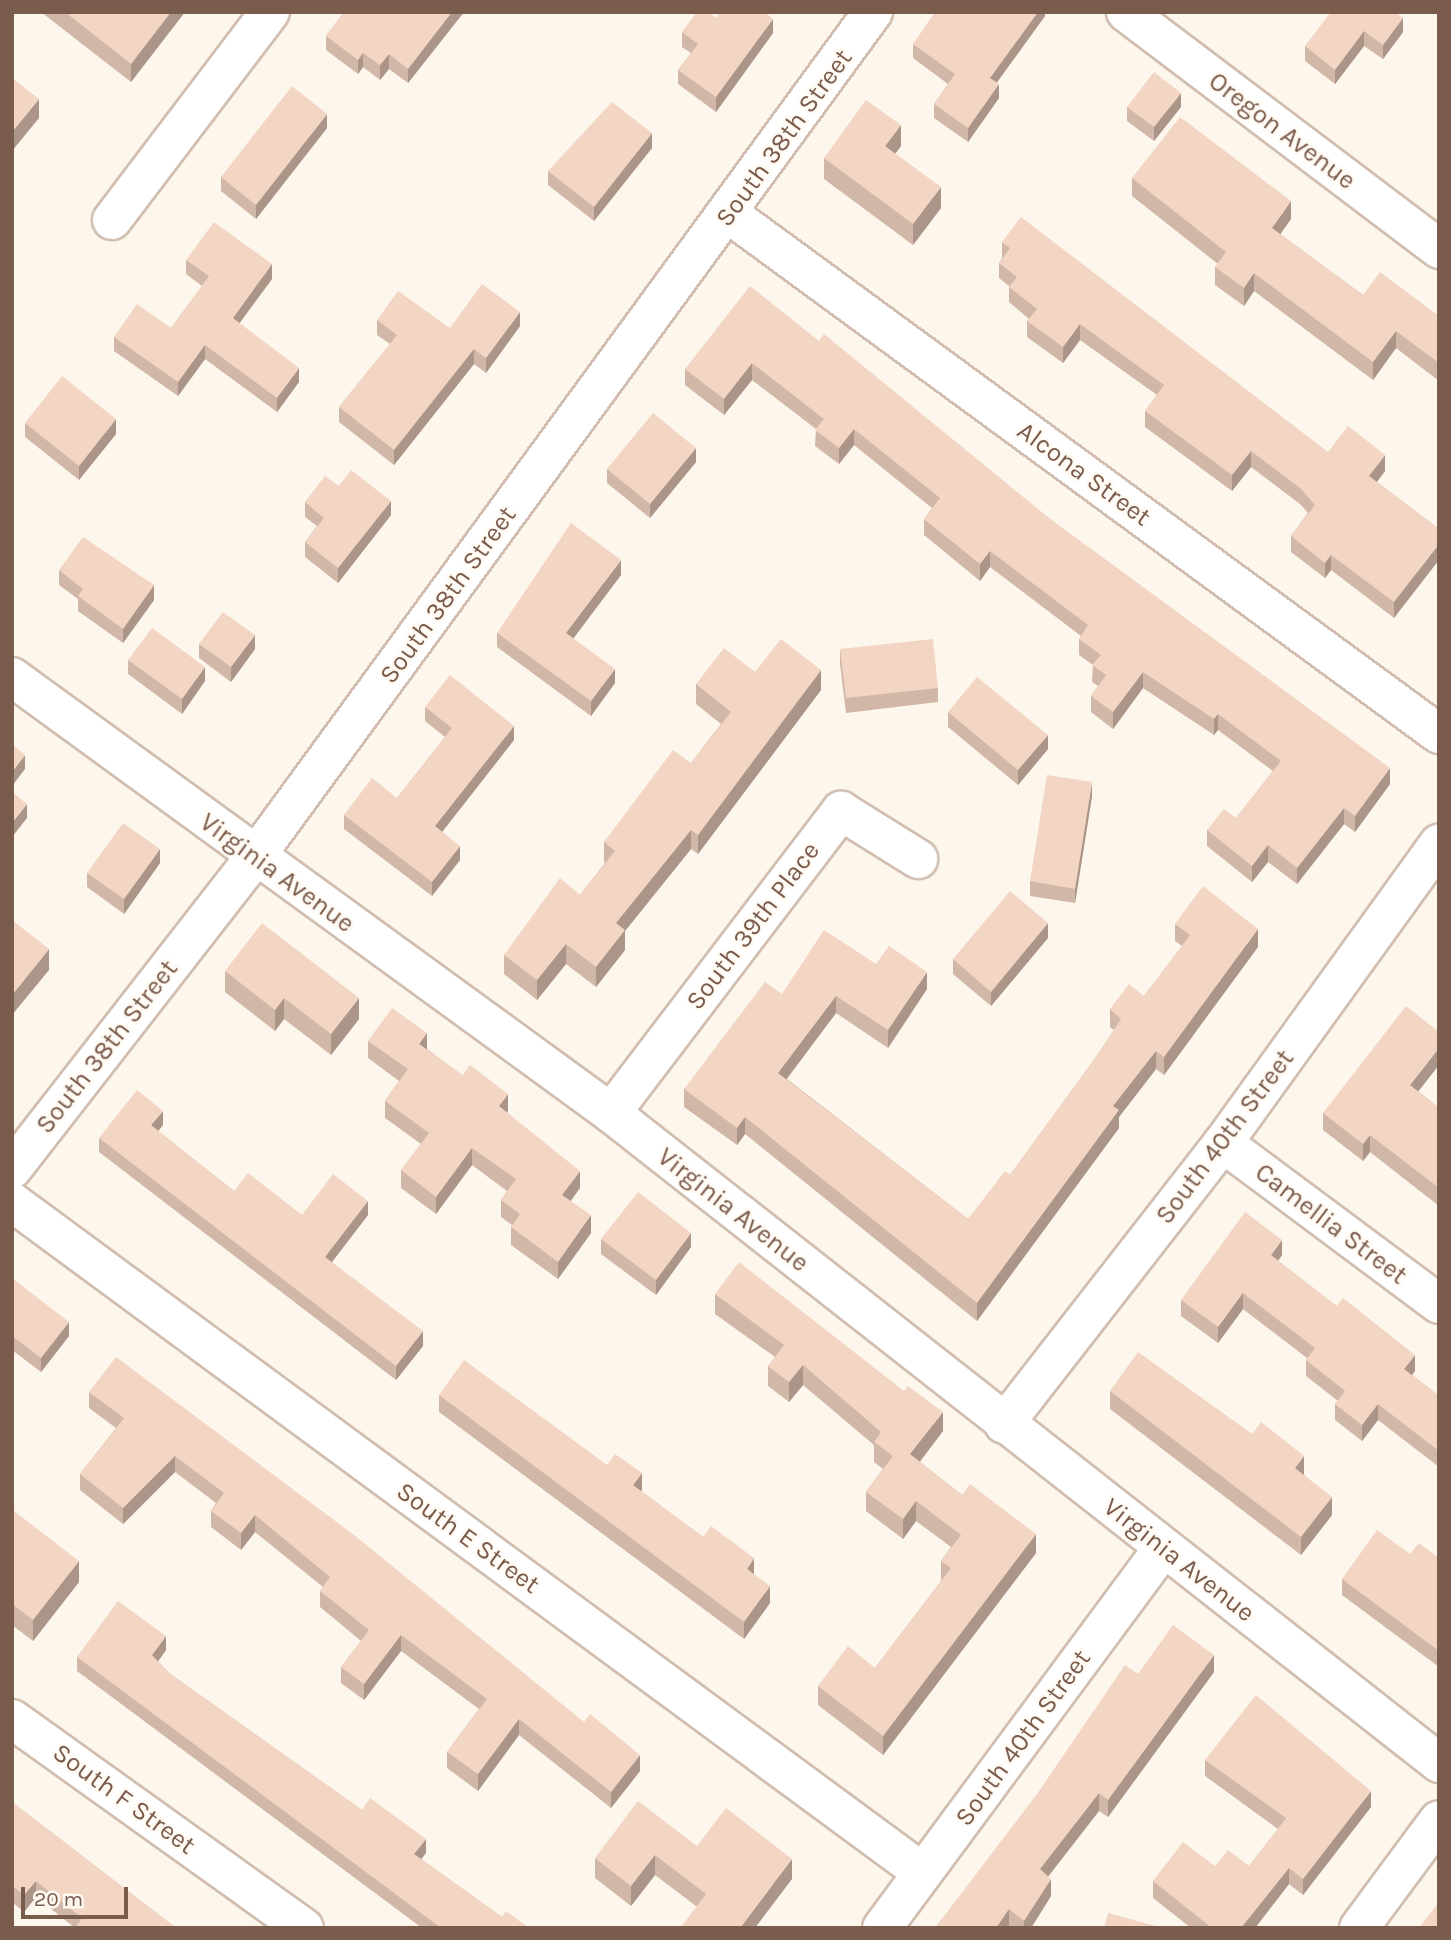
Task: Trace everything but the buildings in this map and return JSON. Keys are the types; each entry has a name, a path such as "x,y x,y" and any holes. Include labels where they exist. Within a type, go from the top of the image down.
{"street":[{"path":"112,220 270,12"},
{"name":"South 38th Street","path":"12,1169 255,857 729,214 873,12"},
{"name":"Oregon Avenue","path":"1126,12 1439,249"},
{"name":"Alcona Street","path":"729,214 1439,734"},
{"name":"Virginia Avenue","path":"12,677 255,857 611,1113 1439,1763"},
{"name":"South 39th Place","path":"611,1113 841,811 918,859"},
{"name":"South 40th Street","path":"1004,1424 1223,1143 1439,844"},
{"name":"Camellia Street","path":"1223,1143 1439,1304"},
{"name":"South E Street","path":"12,1202 923,1873"},
{"name":"South 40th Street","path":"882,1928 1163,1548"},
{"name":"South F Street","path":"12,1719 304,1928"},
{"path":"1359,1928 1439,1820"}]}
